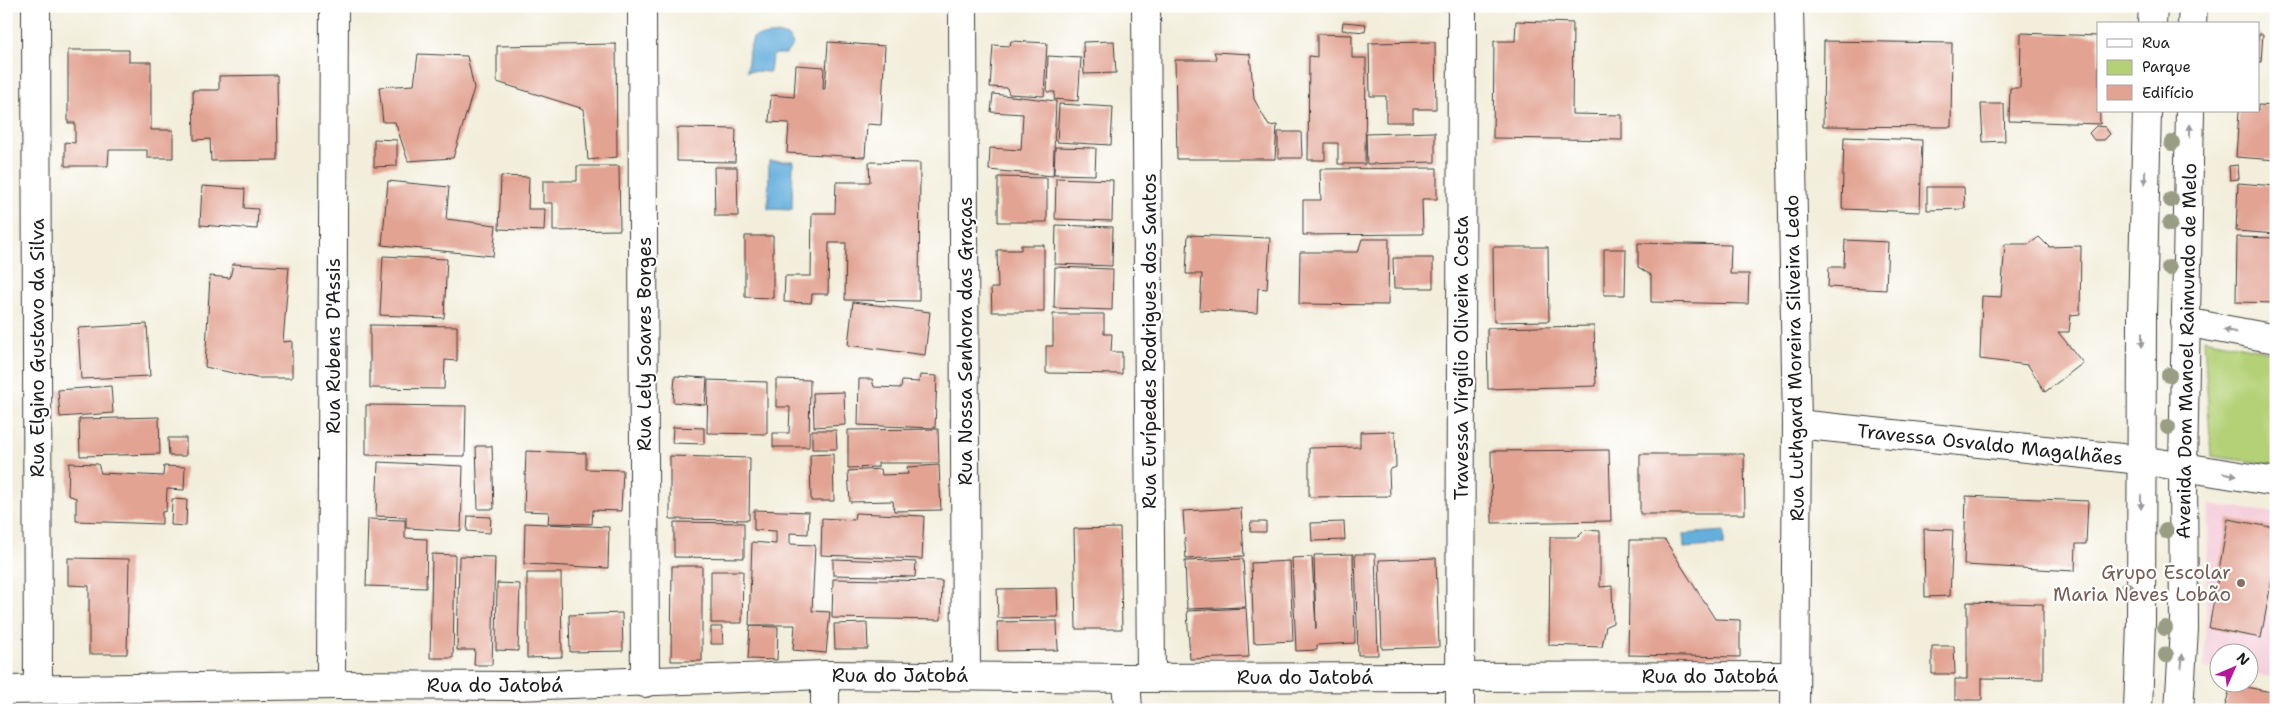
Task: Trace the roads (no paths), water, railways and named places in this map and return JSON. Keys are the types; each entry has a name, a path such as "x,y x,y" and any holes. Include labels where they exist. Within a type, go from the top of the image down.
{"street":[{"name":"Rua Elgino Gustavo da Silva","path":"36,6 38,689"},
{"name":"Rua Rubens D'Assis","path":"331,685 334,6"},
{"name":"Rua Lely Soares Borges","path":"642,6 645,683"},
{"name":"Rua Nossa Senhora das Graças","path":"963,6 966,676"},
{"name":"Rua Eurípedes Rodrigues dos Santos","path":"1128,710 1139,677 1146,6"},
{"name":"Travessa Virgílio Oliveira Costa","path":"1460,710 1462,6"},
{"name":"Rua Luthgard Moreira Silveira Ledo","path":"1789,6 1797,424 1795,710"},
{"path":"2152,22 2153,6"},
{"path":"2192,22 2193,6"},
{"path":"2138,710 2141,623 2141,460 2147,112"},
{"name":"Avenida Dom Manoel Raimundo de Melo","path":"2179,710 2184,629 2183,467 2190,112"},
{"path":"2185,322 2276,339"},
{"name":"Travessa Osvaldo Magalhães","path":"1797,424 2141,460 2276,482"},
{"name":"Rua do Jatobá","path":"6,690 331,685 515,698 645,683 825,675 1139,677 1794,676"},
{"path":"825,675 825,710"}],"water":[{"path":"781,34 787,36 793,44 786,54 776,54 772,57 770,72 747,71 749,50 753,38"},
{"path":"769,161 793,161 792,210 768,209"},
{"path":"1724,531 1724,545 1684,548 1683,534"}],"place":[{"name":"Grupo Escolar Maria Neves Lobão","path":"2241,583"}]}
